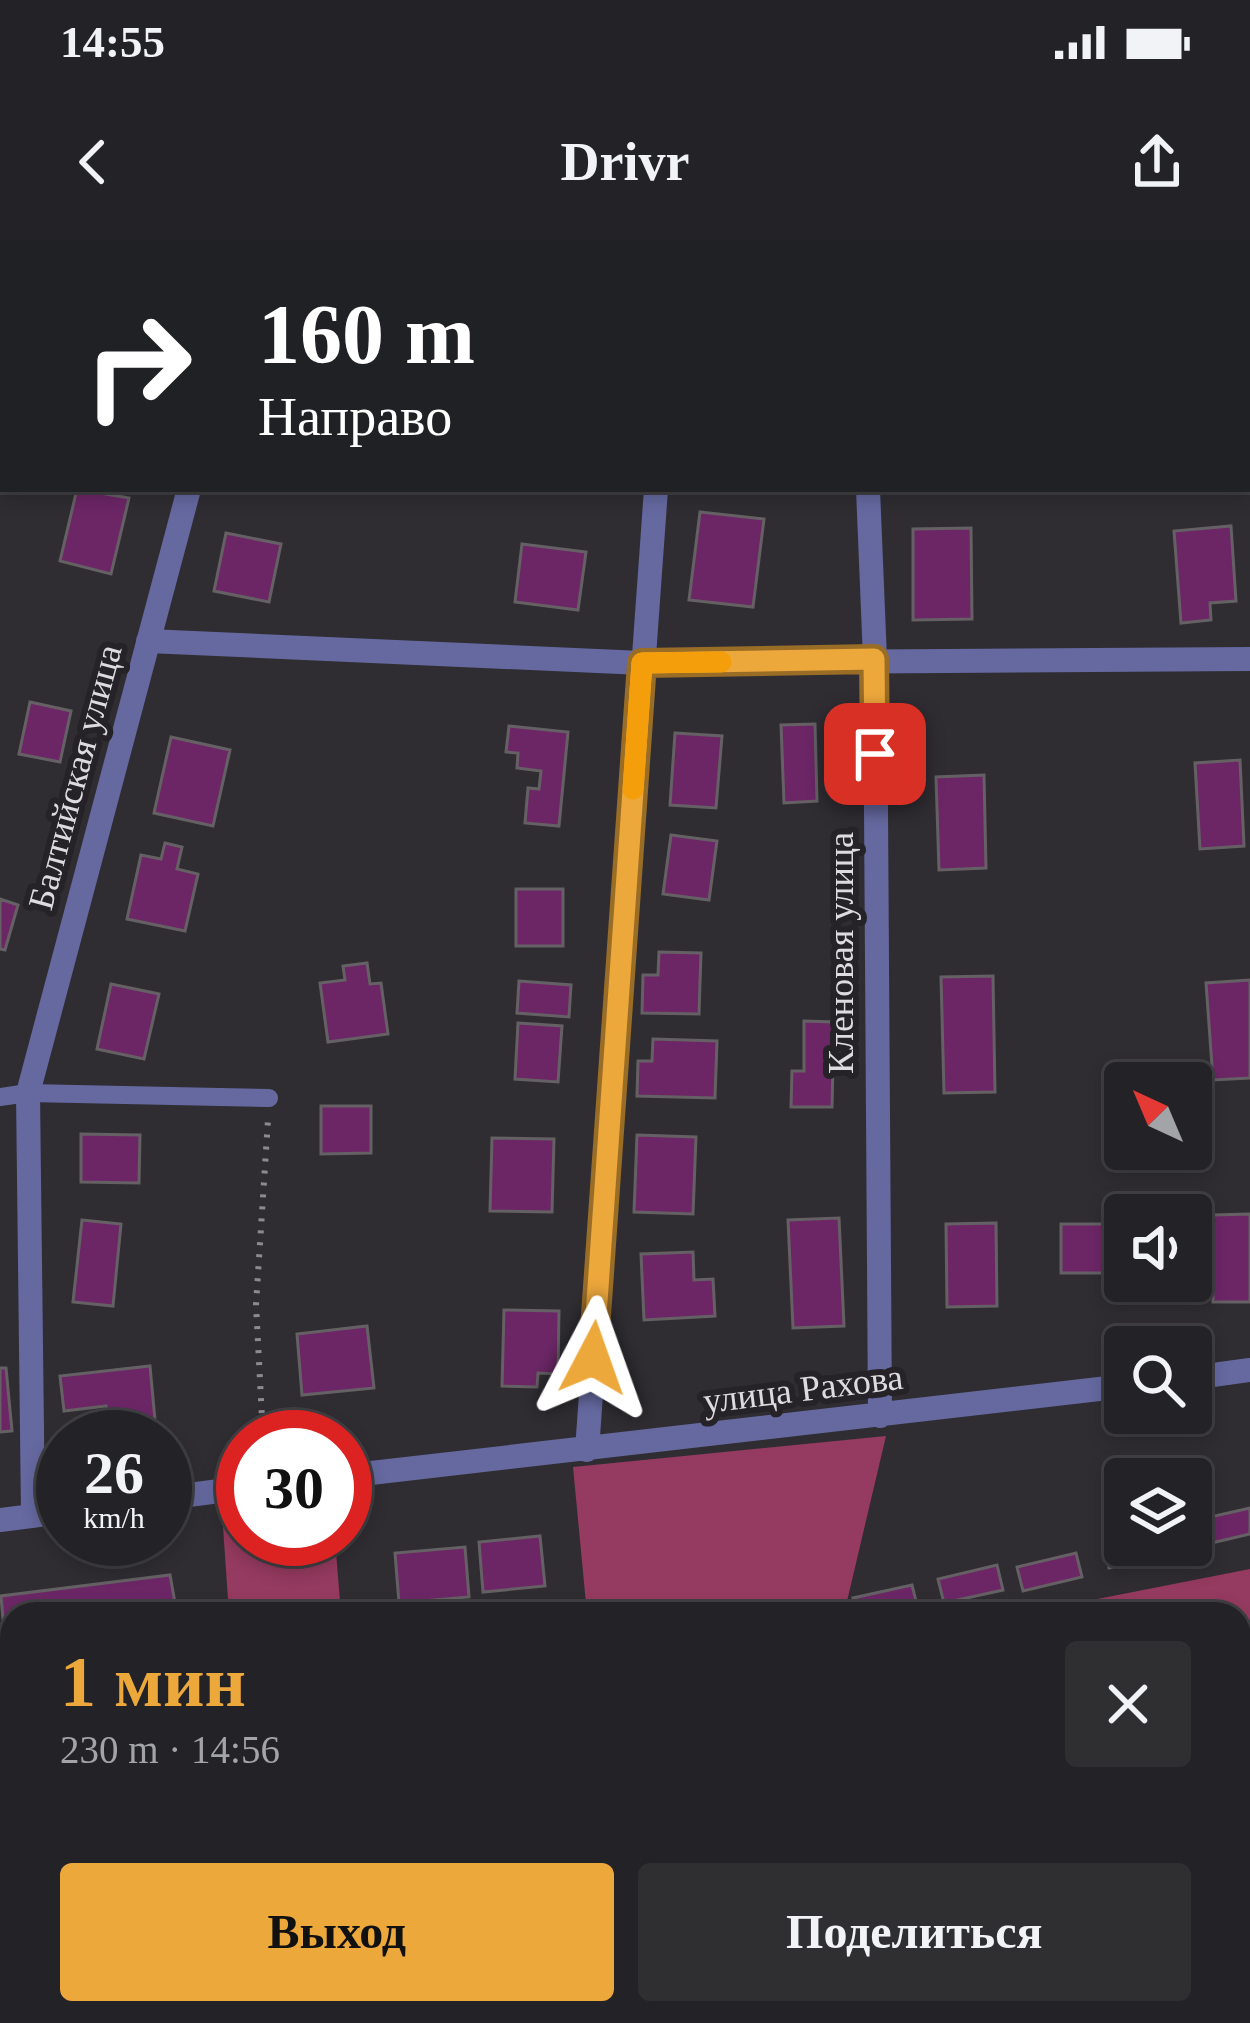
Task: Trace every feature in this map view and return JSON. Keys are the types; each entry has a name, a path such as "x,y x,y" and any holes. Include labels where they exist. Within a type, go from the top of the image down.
{"street":[{"name":"Балтийская улица","path":"33,1516 28,1094 189,492"},
{"path":"587,1450 656,492"},
{"name":"Кленовая улица","path":"868,492 874,659 880,1416"},
{"path":"148,641 642,663 1250,659"},
{"path":"1212,1375 1250,1370"},
{"name":"улица Рахова","path":"372,1473 1104,1389"},
{"path":"0,1520 36,1516"}],"lane":[{"path":"0,1097 269,1098"}],"path":[{"path":"262,1410 256,1305 269,1098"}],"shaded area":[{"path":"886,1436 847,1602 586,1602 573,1467"},
{"path":"226,1566 337,1566 340,1602 228,1602"},
{"path":"1250,1569 1250,1602 1082,1602"}],"building":[{"path":"76,492 129,498 111,574 60,561"},
{"path":"700,512 764,519 753,607 689,600"},
{"path":"1231,526 1236,601 1210,603 1211,620 1181,623 1174,531"},
{"path":"971,528 972,619 913,620 913,529"},
{"path":"226,533 281,544 269,602 214,591"},
{"path":"522,544 586,552 578,610 515,602"},
{"path":"30,702 71,711 60,762 19,754"},
{"path":"815,724 817,801 784,803 781,725"},
{"path":"509,726 568,732 559,826 525,823 528,788 539,789 541,771 517,768 518,753 506,752"},
{"path":"675,733 722,736 716,808 670,805"},
{"path":"171,737 230,750 213,826 154,813"},
{"path":"1240,760 1244,846 1200,849 1195,763"},
{"path":"984,775 986,868 939,870 936,777"},
{"path":"671,835 717,841 709,900 663,894"},
{"path":"165,843 182,847 177,869 198,874 185,931 127,919 141,855 161,859"},
{"path":"516,889 563,889 563,946 516,946"},
{"path":"0,899 18,905 5,950 0,949"},
{"path":"659,952 701,953 699,1014 642,1013 643,975 658,975"},
{"path":"367,963 370,984 381,983 388,1034 328,1042 320,983 345,980 343,966"},
{"path":"993,976 995,1092 944,1093 941,977"},
{"path":"1250,980 1250,1078 1213,1080 1206,983"},
{"path":"519,981 571,985 569,1017 517,1013"},
{"path":"111,984 159,994 144,1059 97,1049"},
{"path":"804,1021 834,1022 832,1107 791,1107 792,1071 804,1071"},
{"path":"518,1023 562,1026 558,1082 515,1079"},
{"path":"653,1039 717,1041 715,1098 637,1096 638,1061 652,1061"},
{"path":"321,1106 371,1106 371,1153 321,1154"},
{"path":"81,1134 140,1135 139,1183 81,1182"},
{"path":"637,1135 696,1137 693,1214 634,1212"},
{"path":"492,1138 554,1139 552,1212 490,1211"},
{"path":"1250,1214 1250,1302 1213,1302 1213,1215"},
{"path":"839,1218 844,1326 793,1328 788,1220"},
{"path":"82,1220 121,1224 113,1306 73,1302"},
{"path":"996,1223 997,1306 947,1307 946,1224"},
{"path":"1061,1224 1104,1224 1104,1273 1061,1273"},
{"path":"693,1252 694,1280 713,1279 715,1316 644,1320 641,1254"},
{"path":"504,1310 559,1311 558,1374 538,1373 537,1387 502,1386"},
{"path":"367,1326 374,1388 302,1395 297,1334"},
{"path":"150,1366 154,1410 106,1410 106,1406 64,1410 60,1376"},
{"path":"0,1368 6,1368 12,1431 0,1432"},
{"path":"1250,1508 1250,1534 1212,1543 1212,1517"},
{"path":"540,1536 545,1586 483,1592 479,1542"},
{"path":"465,1547 469,1597 399,1602 395,1553"},
{"path":"1076,1553 1082,1577 1023,1591 1017,1567"},
{"path":"997,1565 1003,1590 944,1602 938,1579"},
{"path":"170,1575 175,1602 2,1602 1,1596"},
{"path":"912,1585 916,1602 854,1602 853,1598"}],"slow traffic":[{"path":"633,789 642,663 721,662"}],"route":[{"path":"593,1358 642,663 874,659 875,754"}]}
